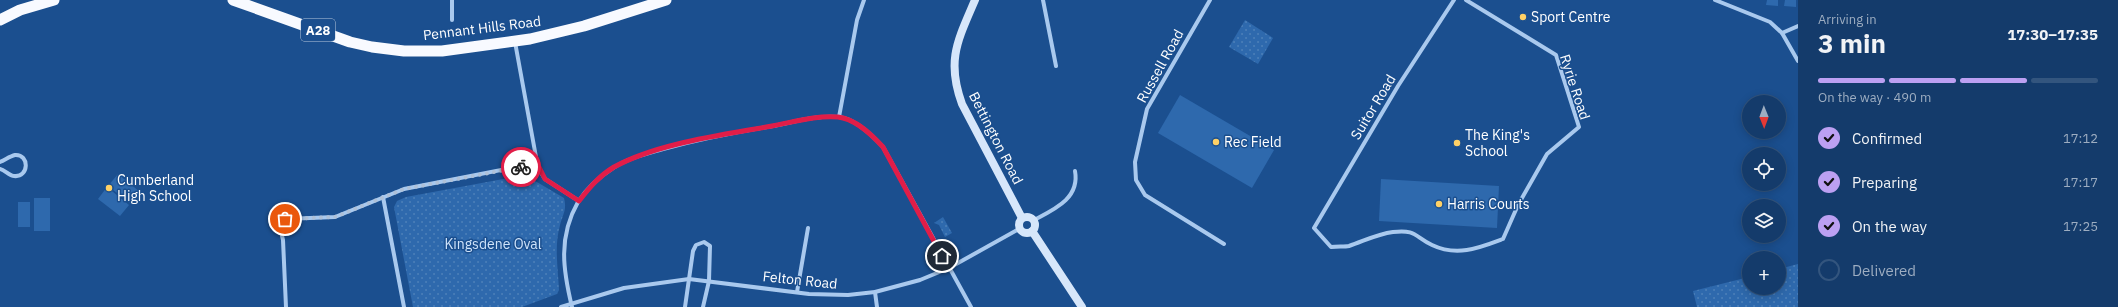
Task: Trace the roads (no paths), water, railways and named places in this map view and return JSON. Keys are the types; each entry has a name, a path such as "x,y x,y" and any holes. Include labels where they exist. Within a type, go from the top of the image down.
{"highway":[{"path":"0,20 20,10 54,0"},
{"name":"Pennant Hills Road","path":"233,0 350,42 388,50 442,51 515,42 584,26 666,0"}],"main road":[{"name":"Bettington Road","path":"975,0 959,38 954,57 953,73 956,88 962,104 1022,218"},
{"path":"1028,217 1034,220 1035,226 1032,231 1025,233 1019,229 1019,221 1022,218 1028,217"},
{"path":"1032,231 1082,307"}],"street":[{"path":"452,0 452,20"},
{"path":"839,117 857,20 864,0"},
{"path":"1043,0 1056,66"},
{"name":"Russell Road","path":"1210,0 1147,109 1135,168 1136,180 1145,195 1224,244"},
{"name":"Suitor Road","path":"1314,228 1398,86 1454,0"},
{"name":"Ryrie Road","path":"1314,228 1331,246 1348,246 1369,237 1393,232 1414,232 1432,245 1454,252 1474,250 1503,239 1518,205 1548,154 1579,127 1556,56 1466,0"},
{"path":"1715,0 1770,22 1782,33 1798,61"},
{"path":"1782,33 1798,26"},
{"path":"515,42 537,163 545,179 579,201"},
{"path":"571,305 562,248 571,217 579,201 595,182 613,168 638,156 709,137 812,118 839,117 850,121 870,133 883,147 971,307"},
{"path":"0,162 12,156 18,156 24,160 26,166 24,173 18,176 11,175 0,169"},
{"path":"286,307 283,240 280,227 282,221 296,217 335,217 404,189 537,163"},
{"path":"1034,220 1065,201 1072,193 1077,181 1075,171"},
{"path":"383,197 404,307"},
{"path":"797,292 808,228"},
{"name":"Felton Road","path":"561,307 624,288 689,279 809,294 848,295 875,292 920,280 949,268 1019,229"},
{"path":"686,307 692,251 696,245 704,242 710,246 709,281 703,307"},
{"path":"875,292 877,307"}],"place":[{"name":"Sport Centre","path":"1523,17"},
{"name":"Rec Field","path":"1216,142"},
{"name":"The King's School","path":"1457,143"},
{"name":"Cumberland High School","path":"109,188"},
{"name":"Harris Courts","path":"1439,204"}],"park label":[{"name":"Kingsdene Oval","path":"493,244"}]}
